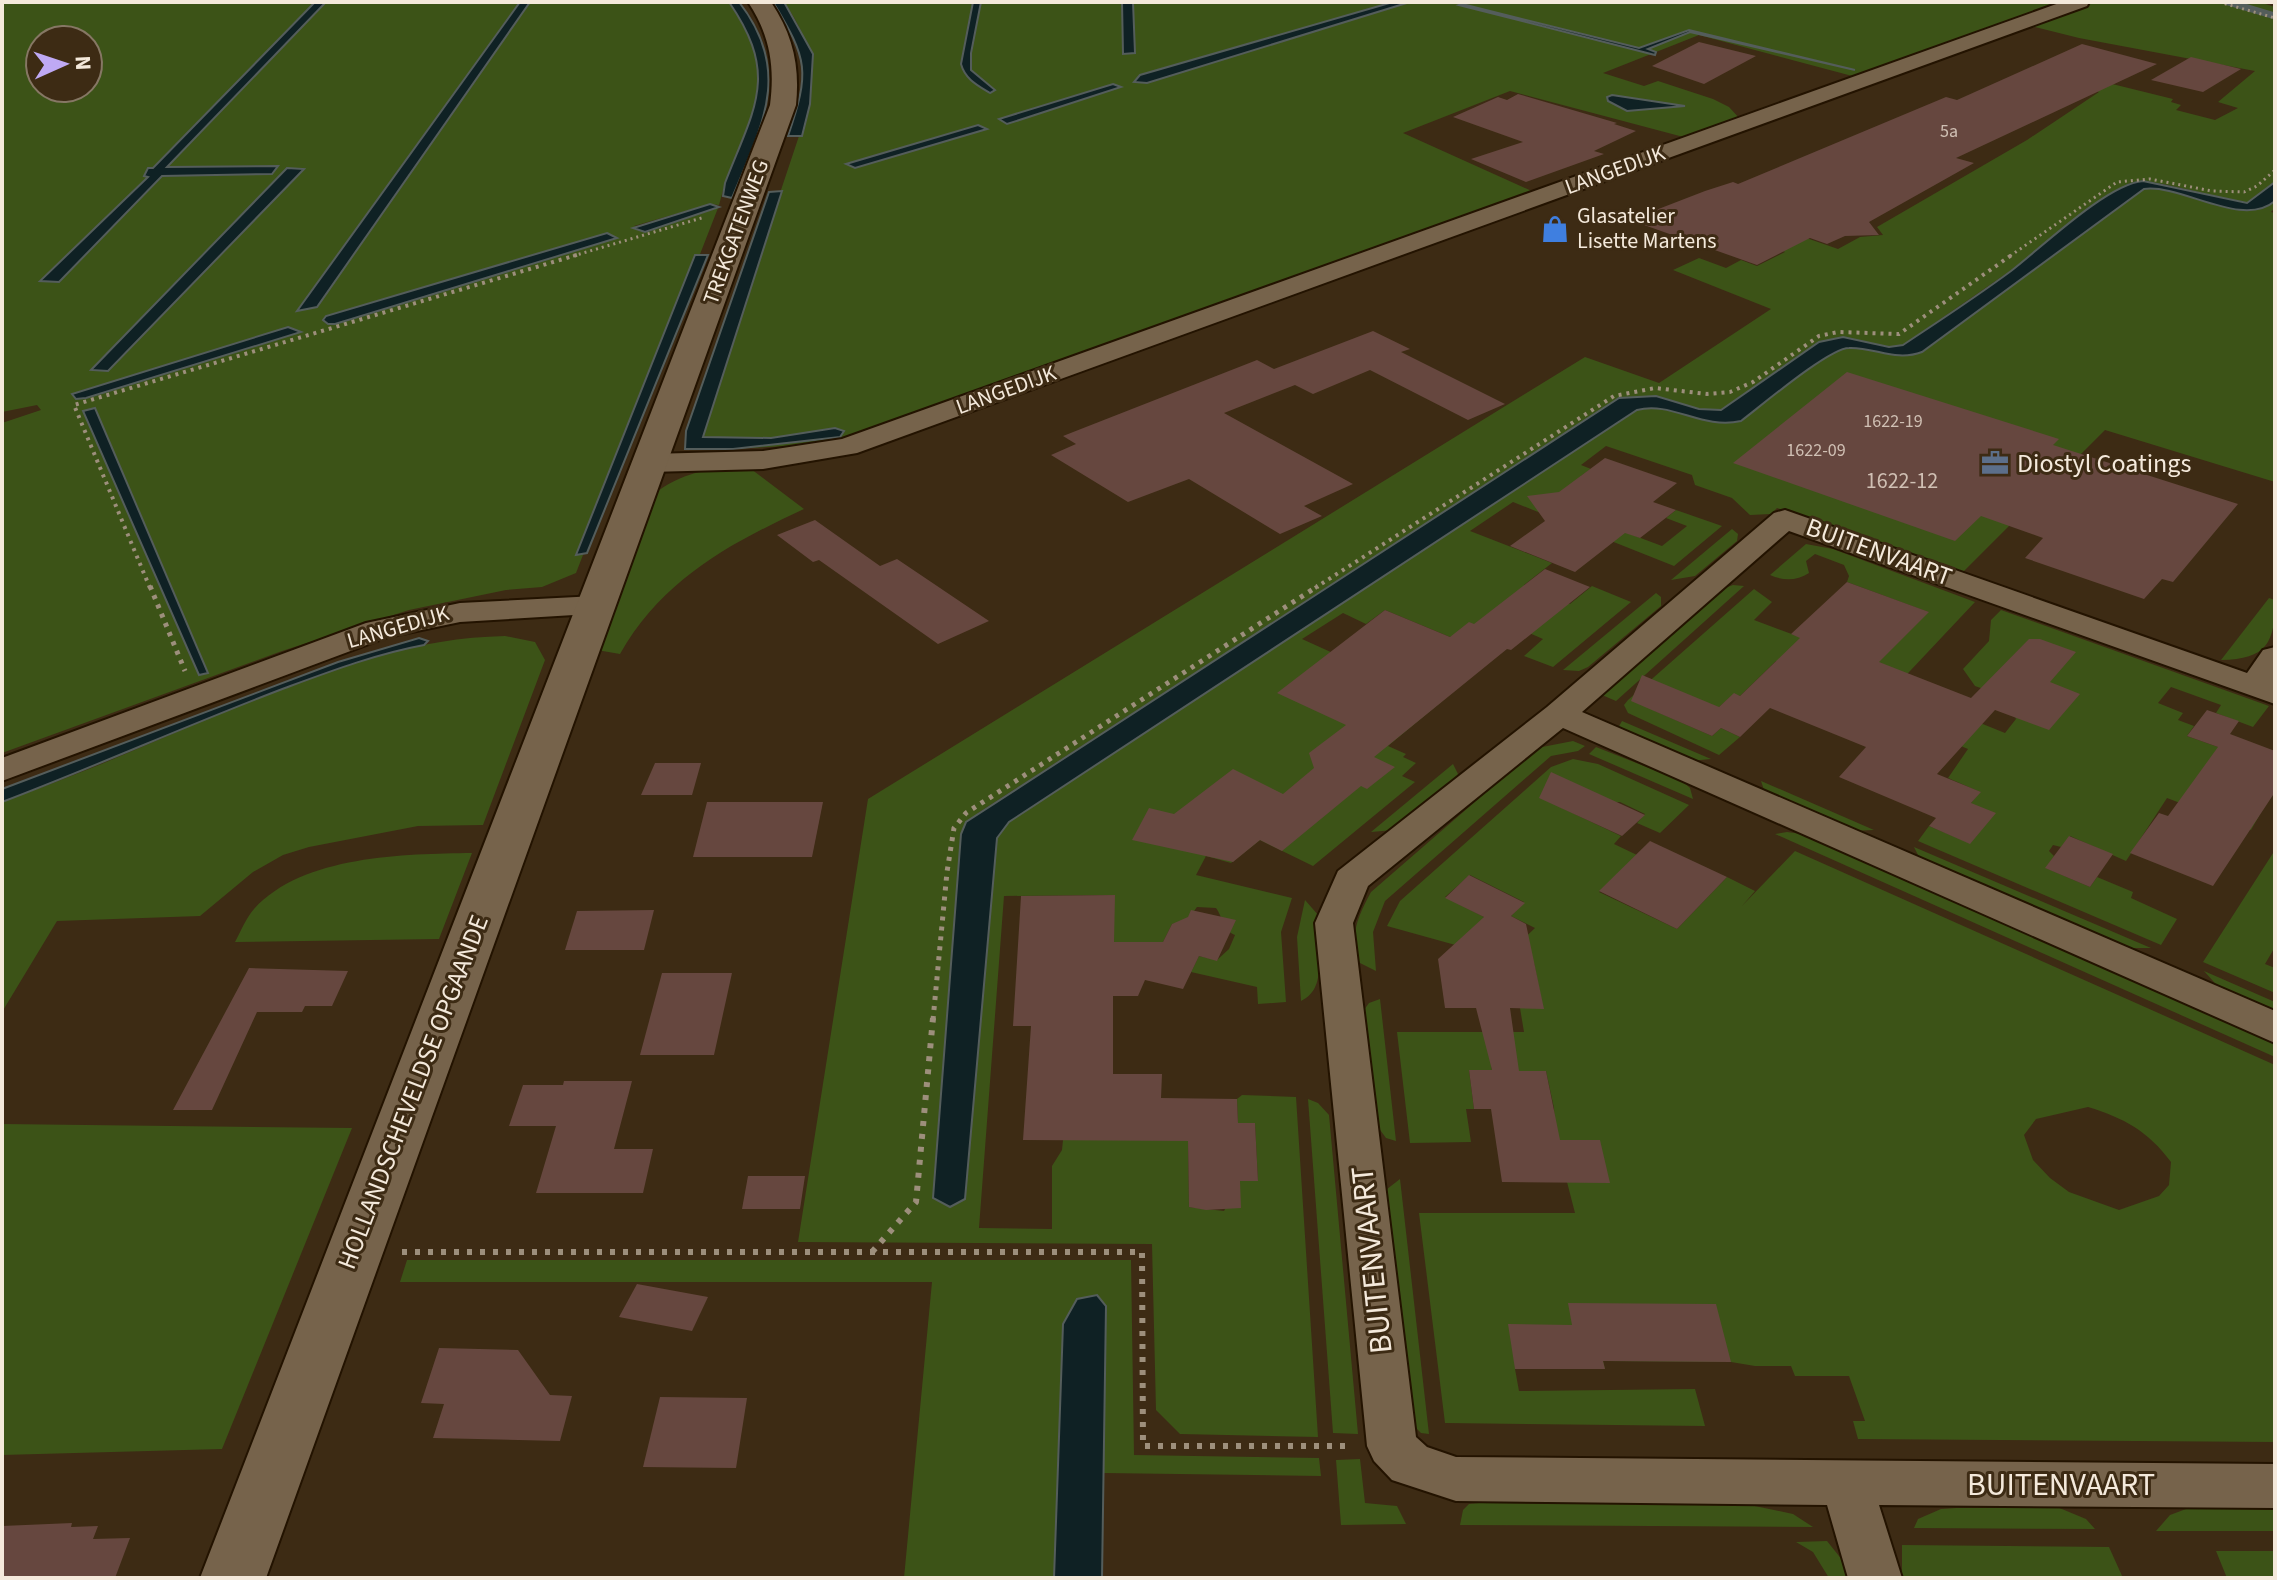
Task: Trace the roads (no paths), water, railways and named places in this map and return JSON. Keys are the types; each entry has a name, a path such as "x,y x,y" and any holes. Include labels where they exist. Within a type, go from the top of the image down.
{"street":[{"name":"TREKGATENWEG","path":"650,463 783,105 787,79 783,44 774,23 759,2"},
{"name":"LANGEDIJK","path":"650,463 763,460 847,447 2080,2"},
{"path":"596,606 650,463"},
{"name":"BUITENVAART","path":"2268,679 1785,519 1559,714 1351,880 1334,923 1392,1446 1410,1464 1456,1479 2275,1486"},
{"name":"LANGEDIJK","path":"2,770 377,630 420,617 504,607 596,606"},
{"name":"HOLLANDSCHEVELDSE OPGAANDE","path":"233,1578 596,606"},
{"path":"1559,714 2275,1028"},
{"path":"1847,1484 1875,1578"}],"waterway":[{"path":"2228,2 2275,16"}],"place":[{"name":"Glasatelier Lisette Martens","path":"1555,229"},
{"name":"Diostyl Coatings","path":"1995,463"}]}
